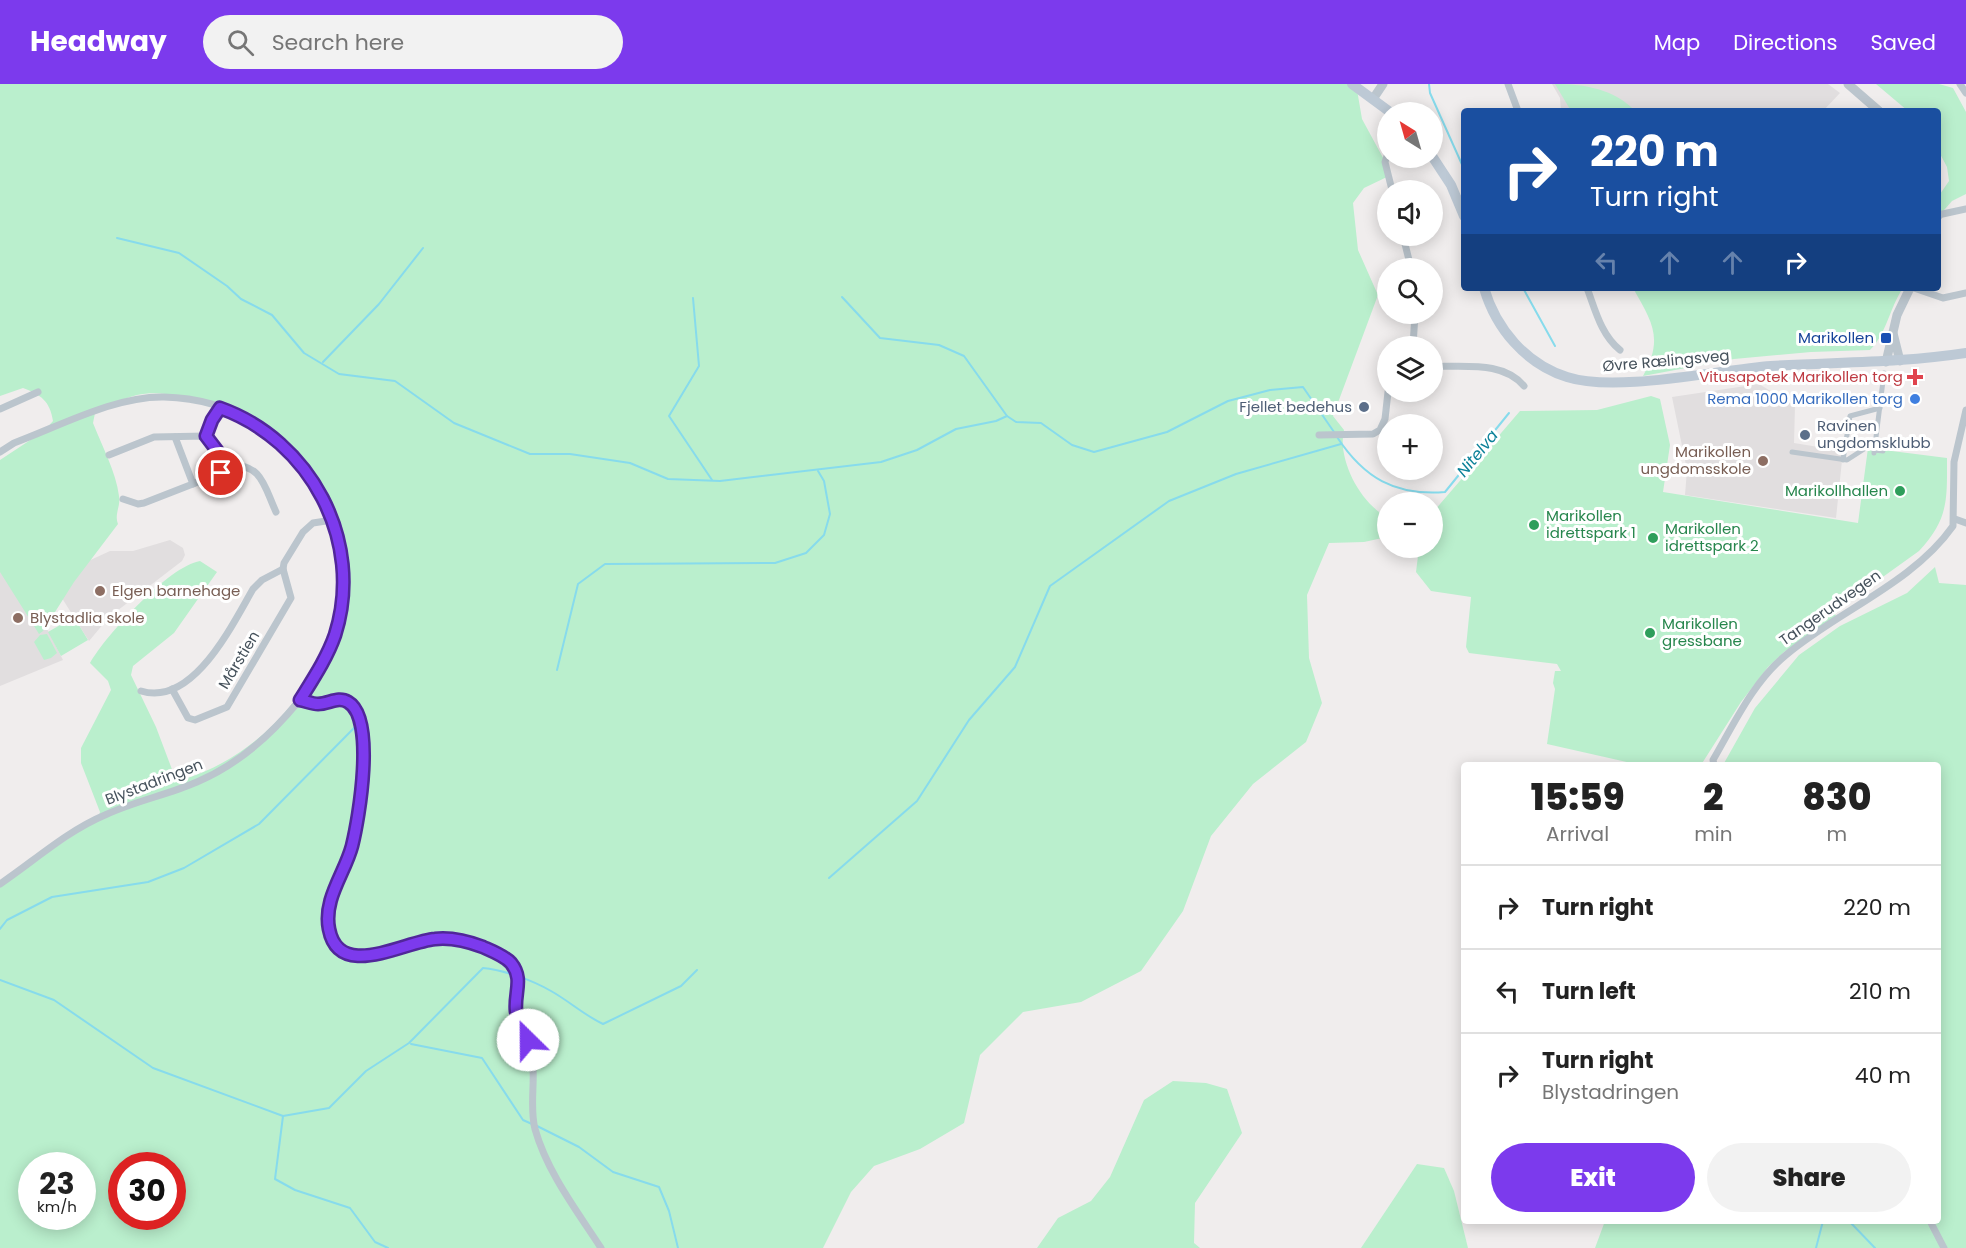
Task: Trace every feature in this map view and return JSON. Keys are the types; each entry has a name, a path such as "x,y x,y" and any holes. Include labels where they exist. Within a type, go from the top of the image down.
{"main road":[{"path":"1352,84 1366,88 1377,102"},
{"path":"1440,168 1451,185 1461,209"},
{"name":"Øvre Rælingsveg","path":"1485,291 1501,327 1524,353 1555,373 1585,382 1624,382 1772,366 1885,368 1900,361 1966,354"}],"street":[{"path":"1373,99 1383,84"},
{"path":"1508,84 1517,108"},
{"path":"1848,84 1876,108"},
{"path":"1960,84 1966,93"},
{"path":"1941,214 1966,208"},
{"path":"1588,291 1602,326 1613,345 1620,350"},
{"path":"1883,451 1874,452 1888,346 1899,309 1908,291"},
{"path":"1923,291 1943,298 1966,293"},
{"path":"1893,333 1900,361"},
{"path":"1443,367 1495,369 1506,372 1524,386"},
{"path":"0,409 38,392"},
{"name":"Blystadringen","path":"0,452 117,404 139,398 185,399 220,408 258,424 290,451 323,495 338,541 342,576 335,633 323,662 300,700 279,724 234,762 197,782 104,815 60,842 0,884"},
{"path":"1319,435 1373,434 1380,430 1385,419 1387,402"},
{"path":"206,436 220,408"},
{"path":"1843,460 1850,416 1880,408"},
{"path":"1966,410 1954,462 1955,519 1966,523"},
{"path":"109,456 154,437 206,436"},
{"path":"206,436 228,465"},
{"path":"175,437 193,484"},
{"path":"1792,452 1843,460 1875,442"},
{"path":"123,500 138,504 221,473 228,465 244,464 258,474 276,512"},
{"name":"Tangerudvegen","path":"1715,762 1745,704 1777,663 1909,568 1945,537 1955,519"},
{"path":"283,569 303,532 313,523 332,520"},
{"name":"Mårstien","path":"283,569 291,598 227,707 195,720 188,718 172,689 206,664 253,589 262,580 283,569"},
{"path":"141,691 151,694 172,689"},
{"path":"300,700 315,704 337,699 344,700 355,707 363,726 363,767 352,846 328,913 329,929 336,945 349,955 362,957 420,941 447,938 488,949 509,961 519,979 516,1012 532,1055 533,1116 537,1136 564,1190 601,1248"},
{"path":"1932,1224 1944,1248"}],"shaded area":[{"path":"1552,84 1828,84 1840,93 1826,108 1561,108 1560,98"},
{"name":"Marikollen ungdomsskole","path":"1759,384 1795,406 1794,443 1843,451 1836,518 1685,495 1687,470 1672,397"},
{"name":"Elgen barnehage","path":"170,540 183,548 185,555 182,561 109,617 89,641 55,587 84,563 110,551 133,551"},
{"name":"Blystadlia skole","path":"0,560 46,627 63,660 0,686"}],"green space":[{"path":"0,84 1356,84 1362,119 1377,147 1377,168 1388,168 1389,176 1364,188 1353,203 1358,250 1377,293 1377,298 1333,416 1344,430 1344,454 1347,467 1360,491 1377,510 1377,539 1329,543 1307,595 1309,658 1322,703 1306,742 1253,784 1211,836 1183,911 1141,971 1081,1002 1023,1012 980,1055 964,1123 920,1149 874,1166 851,1192 823,1248 0,1248 0,884 98,819 100,812 81,763 81,748 111,690 108,681 90,663 139,603 172,575 200,561 217,572 174,633 133,666 131,675 156,727 176,780 181,780 216,766 249,746 278,720 303,690 322,656 334,620 339,582 336,543 328,518 305,478 279,446 250,424 212,406 172,395 154,393 137,395 95,413 93,423 112,468 117,487 118,524 74,582 39,634 0,572 0,460 44,431 53,421 50,408 44,400 23,388 0,396"},
{"path":"1555,84 1598,89 1618,98 1632,108 1569,108"},
{"path":"1876,84 1939,84 1953,88 1966,112 1966,194 1952,201 1941,214 1941,193 1949,181 1947,167 1941,156 1941,108 1904,108"},
{"path":"1635,291 1902,291 1880,337 1870,350 1811,352 1734,359 1643,376 1653,351 1654,340 1646,311"},
{"path":"1651,396 1660,399 1670,445 1663,492 1858,523 1868,448 1947,458 1944,508 1936,529 1919,551 1834,612 1836,616 1784,652 1768,667 1741,702 1703,762 1627,762 1547,744 1555,689 1553,683 1555,671 1561,671 1557,664 1469,653 1466,647 1471,597 1431,591 1416,572 1418,558 1443,558 1443,501 1520,411 1597,410"},
{"path":"1935,567 1939,583 1966,585 1966,1248 1595,1248 1604,1224 1941,1224 1941,762 1725,762 1755,708 1799,655 1840,626 1907,593"},
{"path":"74,617 88,640 61,656 48,632"},
{"path":"47,634 57,653 44,660 34,642 40,635"},
{"path":"1173,1081 1206,1083 1227,1089 1242,1133 1195,1203 1194,1243 1200,1248 1037,1248 1058,1218 1091,1201 1110,1177 1144,1100"},
{"path":"1417,1164 1444,1168 1454,1191 1468,1248 1361,1248"}],"waterway":[{"name":"Nitelva","path":"1429,84 1430,93 1461,162"},
{"path":"117,238 179,253 227,286 241,299 272,315 304,353 339,374 395,381 454,423 530,454 570,454 630,463 668,479 720,481 881,462 917,450 956,429 996,421 1007,416 1016,422 1041,423 1072,445 1094,452 1167,432 1228,401 1270,390 1303,387 1334,432"},
{"path":"323,362 379,304 423,248"},
{"name":"Nitelva","path":"1525,291 1555,346"},
{"path":"842,297 880,338 939,345 964,356 1007,416"},
{"path":"693,298 699,366 669,416 712,480"},
{"path":"1337,437 1358,463 1382,481 1411,491 1445,492 1509,413"},
{"path":"829,878 917,801 969,720 1015,667 1050,586 1169,501 1236,474 1341,444"},
{"path":"557,670 578,584 605,564 775,563 806,553 824,535 830,514 824,481 818,471"},
{"path":"0,929 7,920 52,897 148,882 184,868 259,824 359,723"},
{"path":"0,980 54,1000 153,1068 283,1116 329,1108 366,1071 409,1043 483,968 509,973 535,983 603,1024 681,986 697,970"},
{"path":"411,1044 482,1058 523,1120 532,1124"},
{"path":"283,1116 275,1179 295,1190 350,1208 375,1242 388,1248"},
{"path":"537,1126 579,1147 613,1172 659,1187 669,1211 678,1248"},
{"path":"1816,1248 1822,1224"},
{"path":"1852,1224 1875,1248"}],"place":[{"name":"Marikollen","path":"1886,338"},
{"name":"Vitusapotek Marikollen torg","path":"1915,377"},
{"name":"Rema 1000 Marikollen torg","path":"1915,399"},
{"name":"Fjellet bedehus","path":"1364,407"},
{"name":"Ravinen ungdomsklubb","path":"1805,435"},
{"name":"Marikollen ungdomsskole","path":"1763,461"},
{"name":"Marikollhallen","path":"1900,491"},
{"name":"Marikollen idrettspark 1","path":"1534,525"},
{"name":"Marikollen idrettspark 2","path":"1653,538"},
{"name":"Elgen barnehage","path":"100,591"},
{"name":"Blystadlia skole","path":"18,618"},
{"name":"Marikollen gressbane","path":"1650,633"}],"route":[{"path":"221,473 228,465 206,436 207,429 220,408 258,424 290,451 323,495 338,541 342,576 335,633 323,662 300,700 315,704 337,699 344,700 355,707 363,726 363,767 352,846 328,913 329,929 336,945 355,957 374,955 435,938 464,940 488,949 509,961 517,973 519,986 516,1012 528,1040"}]}
